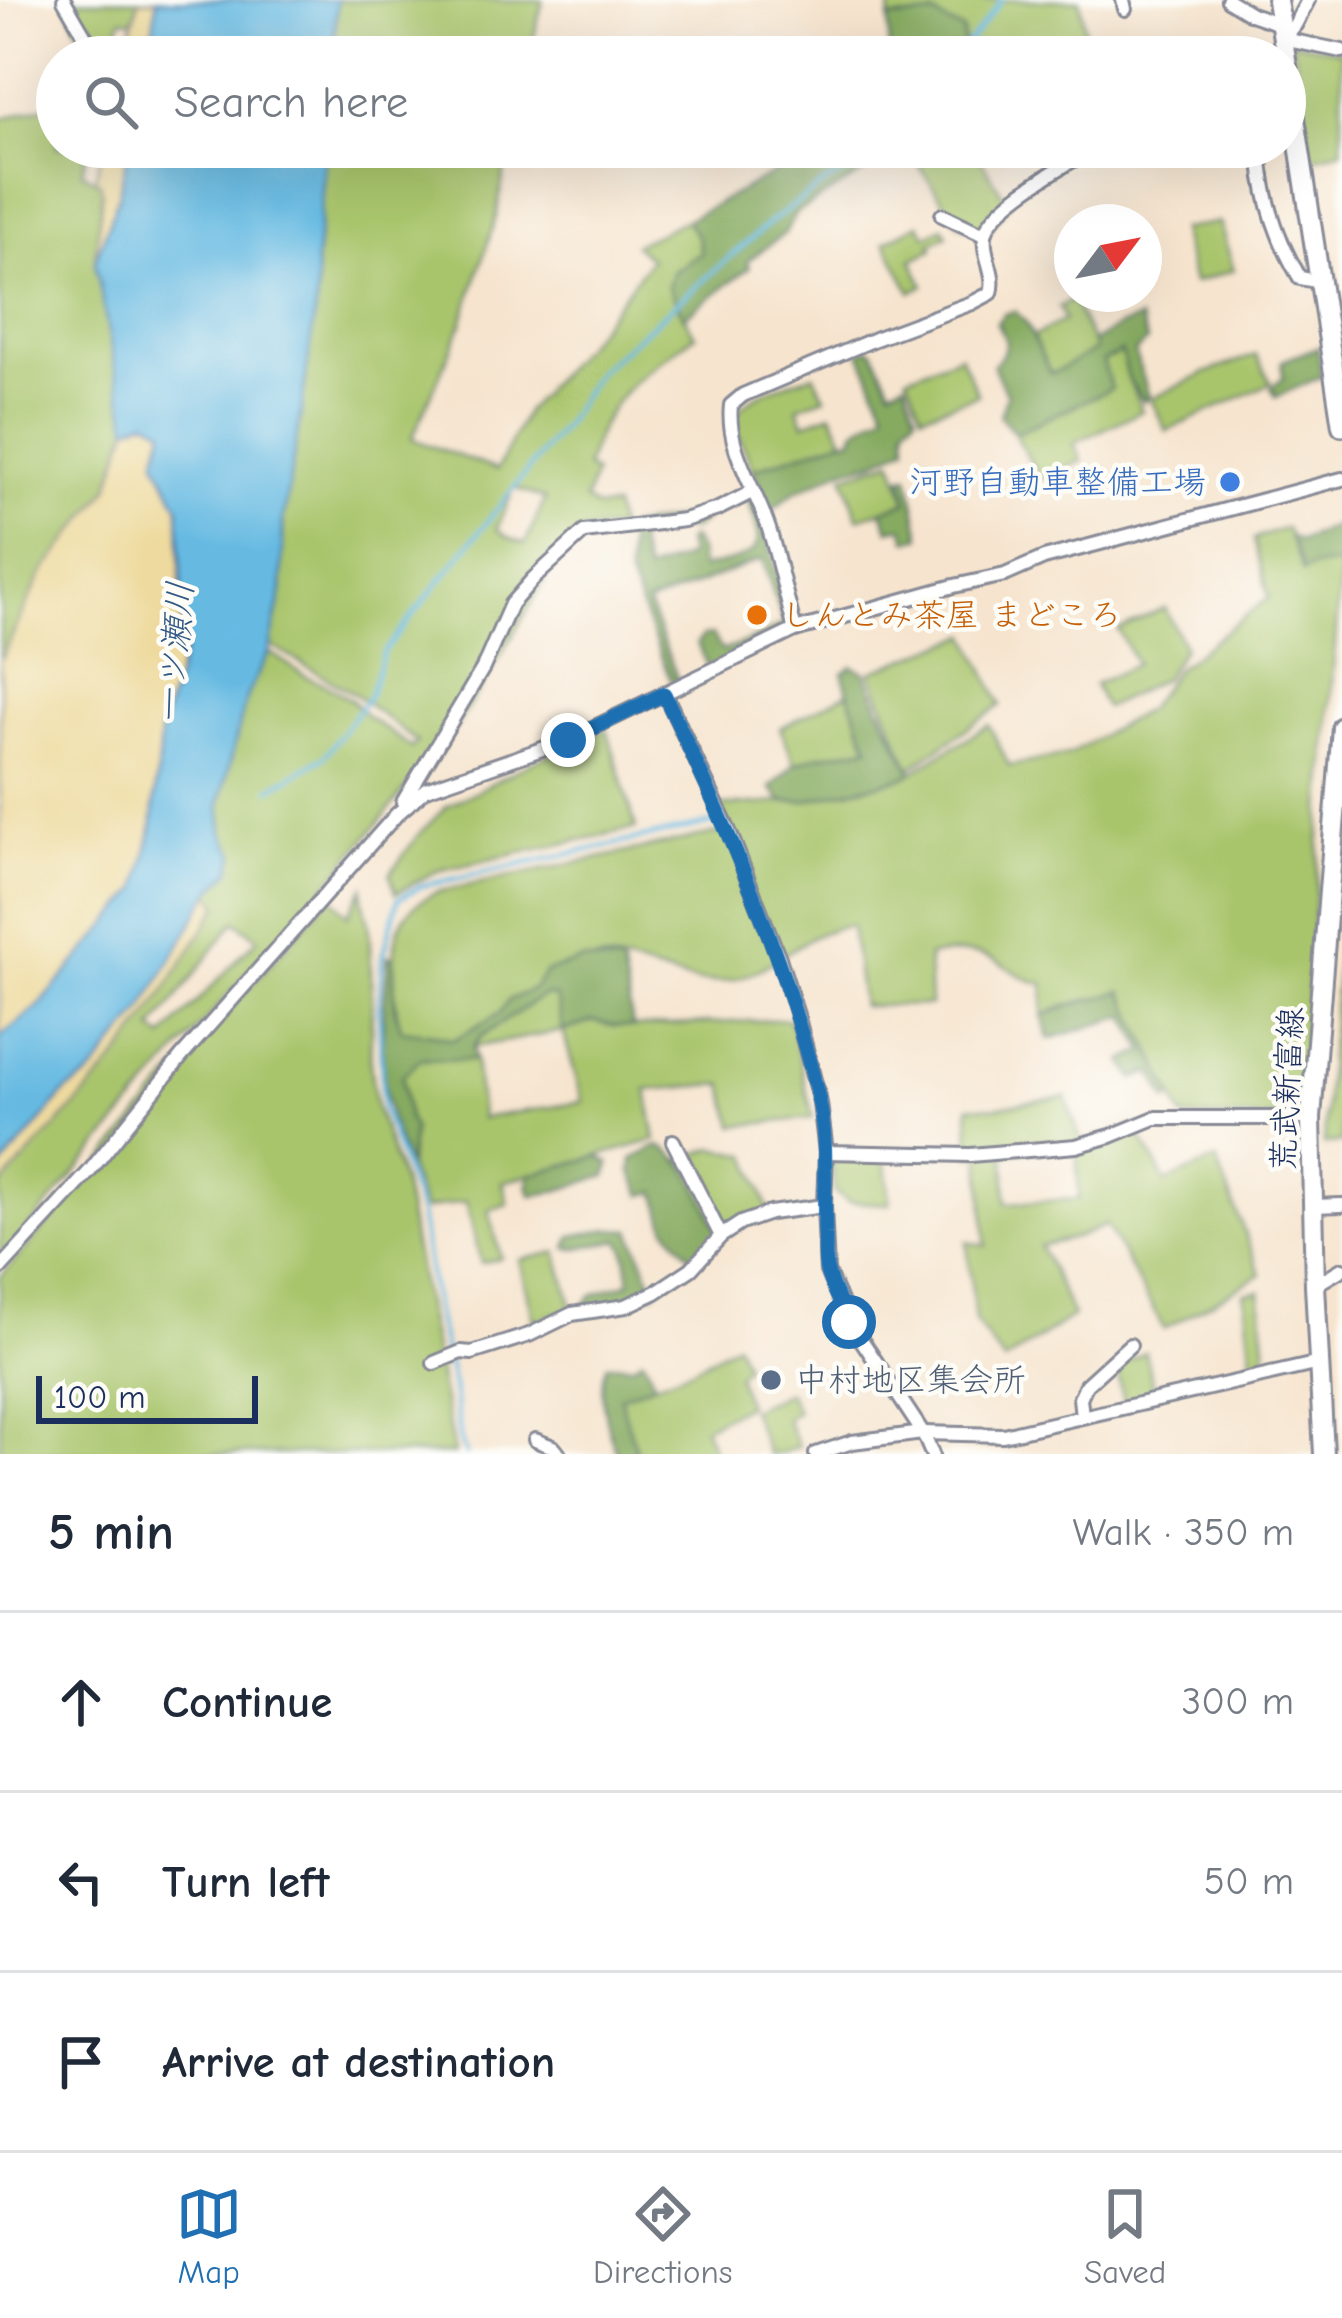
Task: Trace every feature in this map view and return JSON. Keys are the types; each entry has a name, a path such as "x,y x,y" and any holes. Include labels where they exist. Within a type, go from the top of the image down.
{"main road":[{"path":"1276,0 1282,36"},
{"path":"1303,168 1342,426"},
{"name":"荒武新富線","path":"1324,1454 1312,1118 1342,727"}],"street":[{"path":"64,0 85,36"},
{"path":"1228,0 1274,36"},
{"path":"1288,36 1308,0"},
{"path":"1306,46 1342,50"},
{"path":"795,630 768,528 729,425 731,405 743,395 991,292 994,282 984,235 994,215 1064,168"},
{"path":"1263,168 1272,223 1287,257 1300,278 1322,282"},
{"path":"942,215 984,235"},
{"path":"0,1269 88,1172 182,1056 425,788 568,740 795,630 1342,479"},
{"path":"397,814 483,668 512,604 584,532 684,520 754,491"},
{"path":"664,694 729,831 797,1014 820,1103 826,1152 827,1271 849,1322 923,1432 932,1454"},
{"path":"826,1152 970,1155 1076,1145 1155,1118 1312,1118"},
{"path":"674,1141 721,1236"},
{"path":"1313,1207 1342,1204"},
{"path":"442,1360 529,1335 572,1314 626,1306 691,1268 721,1236 741,1223 770,1213 824,1206"},
{"path":"1315,1285 1342,1269"},
{"path":"1082,1416 1080,1398 1086,1385 1130,1345"},
{"path":"816,1454 853,1442 923,1432 1003,1435 1319,1363"},
{"path":"535,1440 559,1454"}],"green space":[{"path":"64,0 139,0 133,20 121,19 118,36 81,36"},
{"path":"337,0 543,0 534,36 334,36"},
{"path":"892,0 1080,0 1085,33 963,36 963,31 934,15 889,19"},
{"path":"934,15 963,31 963,36 889,36 889,19"},
{"path":"1306,44 1342,51 1342,150 1311,158 1306,127"},
{"path":"36,109 36,168 83,168 82,172 100,183 95,262 129,427 109,488 42,574 0,661 0,119"},
{"path":"324,168 505,168 496,217 461,326 412,439 497,470 526,411 651,259 634,245 686,220 698,237 701,253 672,272 684,317 695,335 614,405 586,467 595,473 585,500 596,508 614,507 618,528 584,532 543,570 544,582 421,782 435,749 343,866 0,1261 0,1188 118,1057 219,906 210,892 231,871 235,854 223,832 220,803 247,694 269,652 351,700 412,748 417,742 356,695 270,645 282,591 283,519 317,296","holes":["514,488 545,499 525,544 497,529","235,921 258,938 163,1038 153,1029"]},
{"path":"784,168 871,168 796,213 785,233 747,261 749,268 684,317 668,287 672,273 701,253 698,237 686,220"},
{"path":"921,168 986,168 1009,204 984,235 958,223"},
{"path":"1219,222 1234,270 1193,283 1180,230"},
{"path":"919,224 926,236 943,227 947,235 912,260 924,285 911,292 885,242"},
{"path":"1015,311 1051,374 1095,350 1093,342 1140,319 1147,341 1135,352 1149,397 1143,401 1129,380 1121,352 1103,361 1111,389 1015,433 1000,416 1007,395 993,365 1006,341 997,323 1004,314"},
{"path":"1061,312 1078,312 1096,350 1051,375 1031,338 1064,320"},
{"path":"1318,347 1322,376 1276,397 1271,388 1283,378 1282,361"},
{"path":"869,348 891,388 905,381 916,414 906,425 907,446 793,493 768,513 753,469 852,439 856,429 886,411 860,352"},
{"path":"1122,352 1142,411 1074,443 1082,461 1040,479 1015,434 1110,389 1103,360"},
{"path":"960,355 978,395 922,414 907,376"},
{"path":"1256,355 1271,383 1166,431 1151,399"},
{"path":"814,374 825,397 798,407 804,423 832,413 844,439 753,469 736,429 737,414 753,398"},
{"path":"893,460 907,502 858,518 844,476"},
{"path":"909,476 921,536 908,541 903,527 889,530 882,510 907,502 902,477"},
{"path":"756,496 792,629 708,668 697,643 712,635 722,651 784,624 762,559 648,604 679,683 673,686 628,575 628,527 706,514 692,530 679,528 637,541 646,572 689,556 686,542 691,538 701,568 720,564 754,550 757,532 747,498"},
{"path":"1339,524 1341,567 1322,565 1303,572 1290,537 1300,541"},
{"path":"1286,528 1303,571 1322,565 1341,567 1298,1118 1183,1118 1122,992 1063,1006 1043,1016 1044,984 982,955 928,956 930,1005 862,1006 851,926 820,934 732,980 699,981 618,962 588,961 546,972 533,989 509,1000 499,1014 453,1040 401,1030 395,945 406,914 424,899 437,892 728,831 717,806 804,801 902,778 989,725 1009,766 1068,755 1147,709 1177,668 1269,598 1254,539"},
{"path":"1165,608 1184,647 1164,678 1105,708 1094,685 1136,664 1118,630"},
{"path":"968,635 1001,705 910,768 870,672"},
{"path":"852,666 865,672 912,772 804,801 781,801 771,788 795,764 869,747 843,673"},
{"path":"848,693 869,747 795,764 780,728"},
{"path":"607,729 636,828 437,871 396,893 390,874 446,807"},
{"path":"363,888 369,924 370,1065 376,1107 402,1183 454,1454 0,1454 0,1277 331,896 348,915"},
{"path":"1342,918 1342,1143 1324,1144 1327,1079"},
{"path":"388,956 393,957 395,1010 402,1030 453,1040 499,1014 509,1000 533,989 546,972 582,960 622,964 633,1027 593,1021 563,1031 556,997 544,995 480,1037 473,1047 475,1060 421,1059 402,1076 413,1128 408,1167 391,1119 383,1074"},
{"path":"1122,991 1173,1096 1167,1101 1152,1072 1134,1079 1123,1061 1145,1051 1126,1016 1049,1039 1043,1016"},
{"path":"544,995 556,997 564,1031 593,1021 633,1027 790,1019 813,1118 734,1126 724,1084 647,1090 656,1140 503,1182 508,1204 489,1210 501,1258 481,1263 466,1201 424,1210 408,1167 413,1128 402,1076 421,1059 475,1060 481,1118 583,1102 563,1031 473,1047 480,1037"},
{"path":"1066,1097 1082,1144 1135,1126 1166,1182 1216,1160 1261,1274 1164,1329 1106,1225 1040,1246 1073,1316 1004,1362 975,1321 967,1242 986,1246 981,1155 970,1155 969,1106","holes":["1076,1146 1079,1199 1007,1203 1005,1153"]},
{"path":"658,1146 688,1171 721,1236 696,1263 667,1228 656,1192 642,1195 632,1173 633,1159"},
{"path":"714,1148 748,1155 770,1213 721,1236 681,1159"},
{"path":"832,1152 885,1152 890,1204 849,1202 834,1192"},
{"path":"599,1156 610,1163 607,1176 531,1195 529,1175"},
{"path":"631,1230 656,1292 589,1312 585,1304 592,1295 630,1282 625,1249 619,1240 567,1248 572,1236"},
{"path":"557,1252 573,1309 534,1321 520,1260"},
{"path":"1260,1291 1267,1365 1253,1367 1244,1293"},
{"path":"736,1343 745,1366 737,1375 747,1405 704,1427 715,1454 637,1454 619,1397 692,1369"},
{"path":"1145,1352 1155,1394 1124,1402 1116,1368"},
{"path":"643,1358 655,1383 620,1397 637,1454 618,1454 604,1409 604,1373 607,1364 633,1365"},
{"path":"788,1392 797,1411 786,1419 798,1446 768,1454 750,1409"}],"sand":[{"path":"139,0 157,0 152,36 130,36"},
{"path":"98,168 124,168 95,262 102,192 95,179"},
{"path":"147,420 164,428 156,461 179,507 182,658 161,728 152,831 138,890 38,1007 0,1037 0,661 42,574 109,488 129,427"},
{"path":"210,892 219,905 134,1037 0,1188 0,1170 67,1090 89,1077 140,1014"}],"water":[{"path":"157,0 337,0 334,36 152,36"},
{"path":"124,168 324,168 317,296 283,519 282,591 269,652 247,695 220,803 223,832 235,854 231,871 210,892 140,1014 89,1077 67,1090 0,1170 0,1037 38,1007 138,890 152,831 161,728 185,649 179,507 156,461 164,429 147,420 129,427 95,262"}],"waterway":[{"path":"974,36 1002,0"},
{"path":"270,789 324,757 369,696 383,653 567,421 597,372 773,220 852,168"},
{"path":"466,1454 420,1213 383,1109 382,961 398,899 421,886 713,823"}],"place":[{"name":"河野自動車整備工場","path":"1230,482"},
{"name":"しんとみ茶屋 まどころ","path":"757,615"},
{"name":"中村地区集会所","path":"771,1380"}],"route":[{"path":"568,740 664,694 729,831 797,1014 820,1103 826,1152 827,1271 849,1322"}],"water label":[{"name":"一ツ瀬川","path":"175,653"}]}
